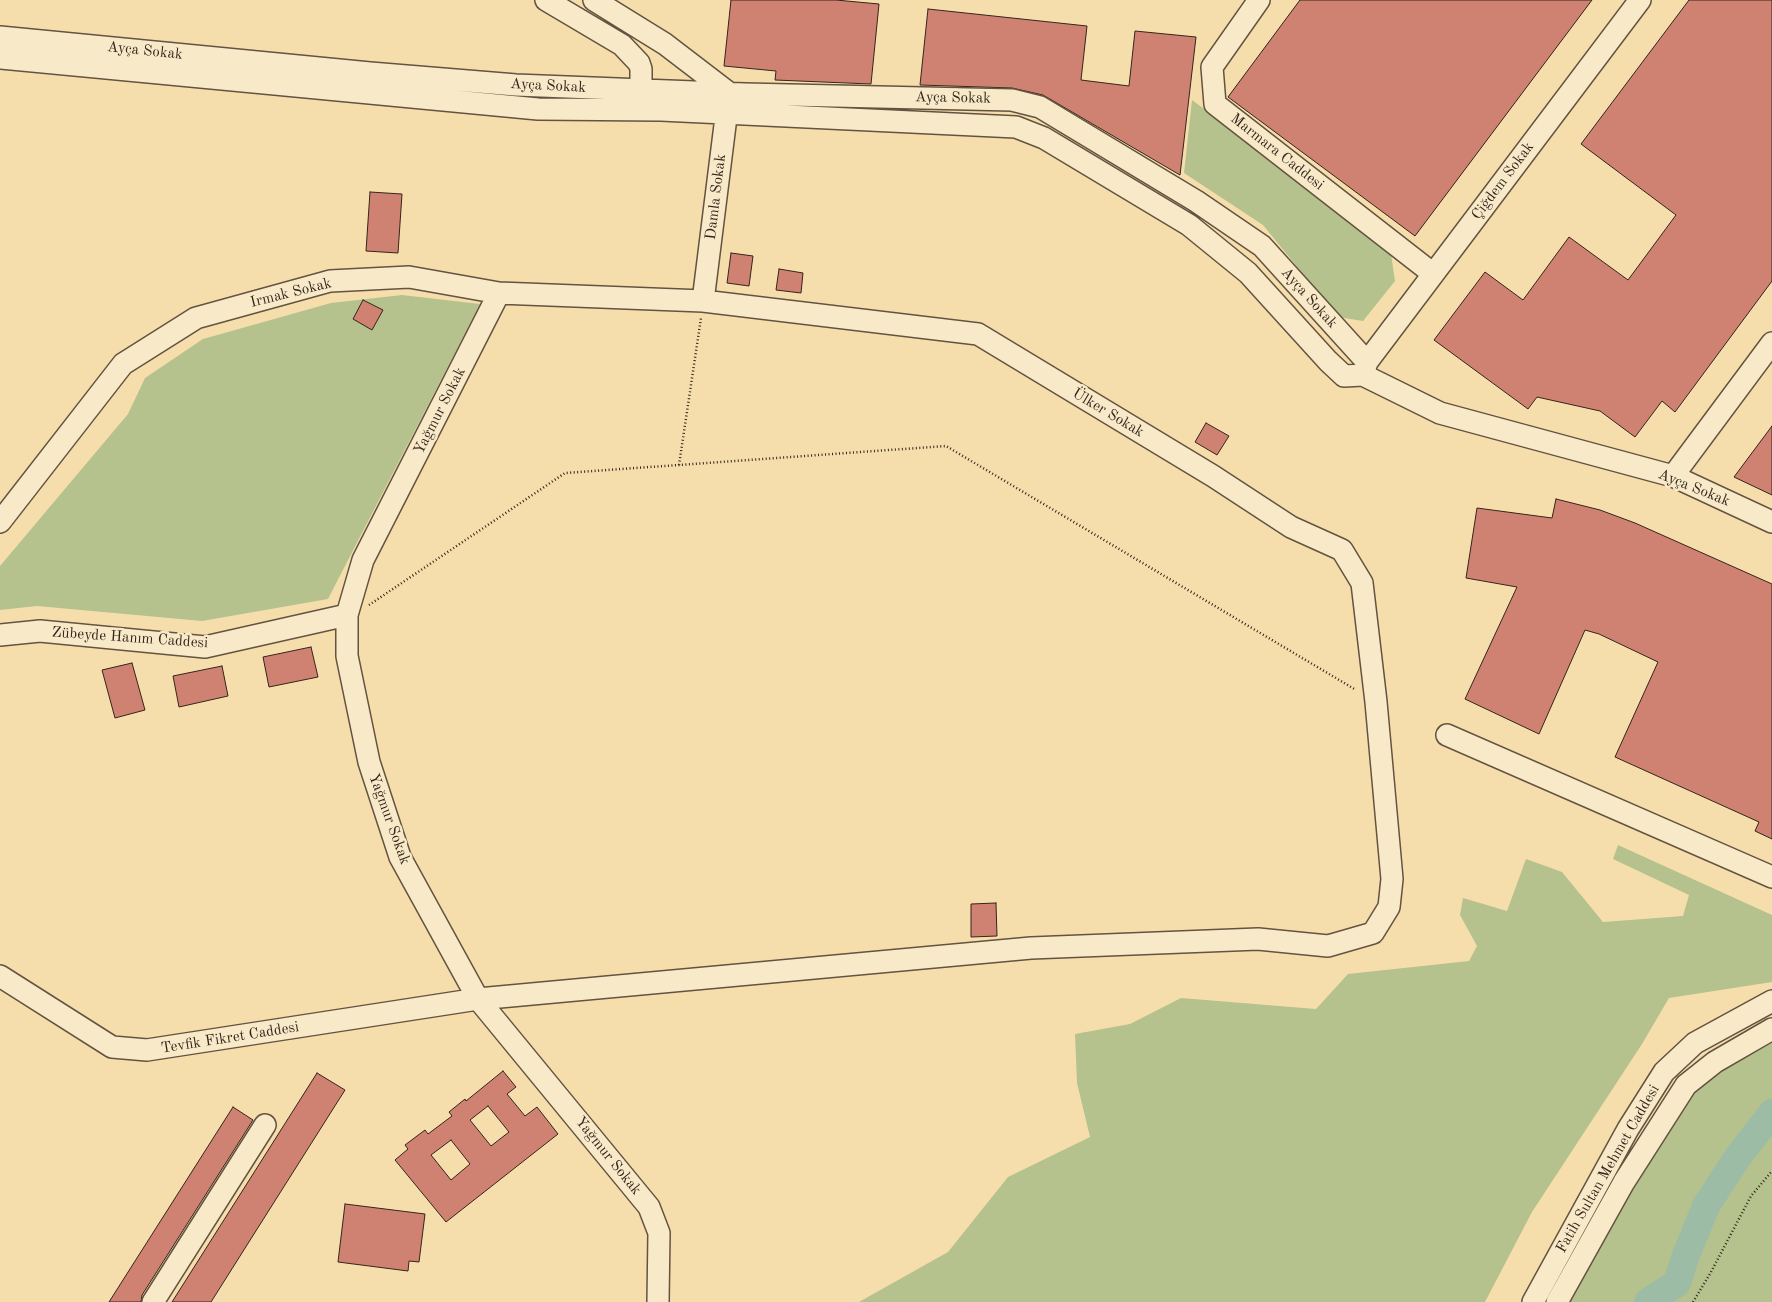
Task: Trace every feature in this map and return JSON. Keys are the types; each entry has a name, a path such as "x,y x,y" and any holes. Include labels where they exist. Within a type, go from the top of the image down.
{"street":[{"path":"546,0 622,45 639,63 641,68 641,90"},
{"path":"594,0 665,44 728,103 1016,127 1044,138 1189,225 1248,273 1344,376 1365,368"},
{"name":"Marmara Caddesi","path":"1259,0 1212,67 1216,104 1432,273"},
{"name":"Çiğdem Sokak","path":"1365,368 1432,273 1640,0"},
{"name":"Ayça Sokak","path":"0,37 370,73 516,85 641,90 728,103"},
{"name":"Ayça Sokak","path":"0,58 538,109 661,110 728,103 1012,100 1040,107 1196,201 1262,246 1365,368 1440,413 1673,476 1772,522"},
{"name":"Damla Sokak","path":"703,301 728,103"},
{"name":"Irmak Sokak","path":"0,522 123,364 196,318 330,282 409,277 499,293 703,301"},
{"name":"Yağmur Sokak","path":"499,293 363,560 347,618 347,656 369,762 400,857 478,999 649,1207 659,1233 658,1302"},
{"name":"Ülker Sokak","path":"478,999 1031,948 1258,939 1328,946 1373,933 1389,907 1392,879 1376,702 1362,582 1342,550 1291,527 1212,476 978,334 703,301"},
{"path":"1673,476 1772,343"},
{"name":"Zübeyde Hanım Caddesi","path":"0,636 40,631 205,647 347,618"},
{"path":"1447,735 1772,877"},
{"name":"Tevfik Fikret Caddesi","path":"0,976 112,1047 147,1050 478,999"},
{"name":"Fatih Sultan Mehmet Caddesi","path":"1533,1302 1628,1129 1664,1072 1695,1043 1772,1001"},
{"name":"Fatih Sultan Mehmet Caddesi","path":"1557,1302 1624,1182 1686,1085 1715,1062 1772,1029"},
{"path":"153,1302 265,1126"}],"path":[{"path":"679,465 703,301"},
{"path":"347,618 565,473 946,446 1376,702"},
{"path":"1693,1302 1751,1196 1772,1171"}],"green space":[{"path":"1192,100 1390,247 1395,281 1363,321 1338,317 1263,225 1184,173"},
{"path":"402,295 480,304 328,599 202,621 37,606 0,610 0,566 128,414 145,378 203,339 331,303"},
{"path":"1618,845 1772,915 1772,982 1669,998 1642,1044 1532,1212 1485,1302 859,1302 948,1252 1008,1177 1090,1137 1077,1083 1075,1034 1130,1024 1181,998 1316,1009 1348,974 1469,961 1477,946 1460,915 1463,898 1507,911 1526,859 1562,872 1603,922 1683,916 1689,895 1613,859"},
{"path":"1772,1029 1772,1302 1557,1302 1686,1085"}],"building":[{"path":"731,0 836,0 879,4 871,84 775,80 776,71 724,66"},
{"path":"1300,0 1592,0 1415,236 1228,97"},
{"path":"1689,0 1772,0 1772,281 1675,412 1662,401 1635,437 1600,411 1537,397 1528,409 1434,340 1485,272 1523,300 1569,237 1628,280 1676,215 1581,144"},
{"path":"928,9 1087,26 1081,80 1129,86 1135,31 1196,37 1180,175 1043,95 1012,88 920,85"},
{"path":"370,192 402,194 398,253 366,251"},
{"path":"731,253 753,256 749,286 727,283"},
{"path":"779,269 803,273 801,293 776,290"},
{"path":"363,300 383,310 372,330 353,319"},
{"path":"1206,423 1229,436 1217,455 1195,442"},
{"path":"1772,426 1772,495 1734,477"},
{"path":"1556,499 1600,510 1635,523 1772,584 1772,839 1755,831 1759,822 1615,757 1658,662 1599,634 1585,630 1539,734 1465,699 1517,587 1466,578 1477,508 1552,518"},
{"path":"311,647 318,677 269,687 263,657"},
{"path":"132,663 145,710 115,718 102,670"},
{"path":"222,666 228,696 179,707 173,676"},
{"path":"996,903 997,936 971,937 971,904"},
{"path":"503,1071 516,1087 507,1094 525,1116 537,1107 558,1134 446,1222 395,1160 408,1149 405,1145 425,1130 428,1134 452,1116 449,1112 465,1099 466,1101","holes":["488,1106 509,1132 491,1146 470,1120","451,1140 470,1164 451,1180 431,1155"]},
{"path":"317,1073 345,1090 211,1302 172,1302"},
{"path":"233,1107 253,1120 142,1295 141,1302 109,1302"},
{"path":"345,1204 425,1214 419,1262 409,1261 408,1271 338,1262"}],"waterway":[{"path":"1648,1302 1677,1283 1706,1206 1737,1158 1772,1113"}]}
